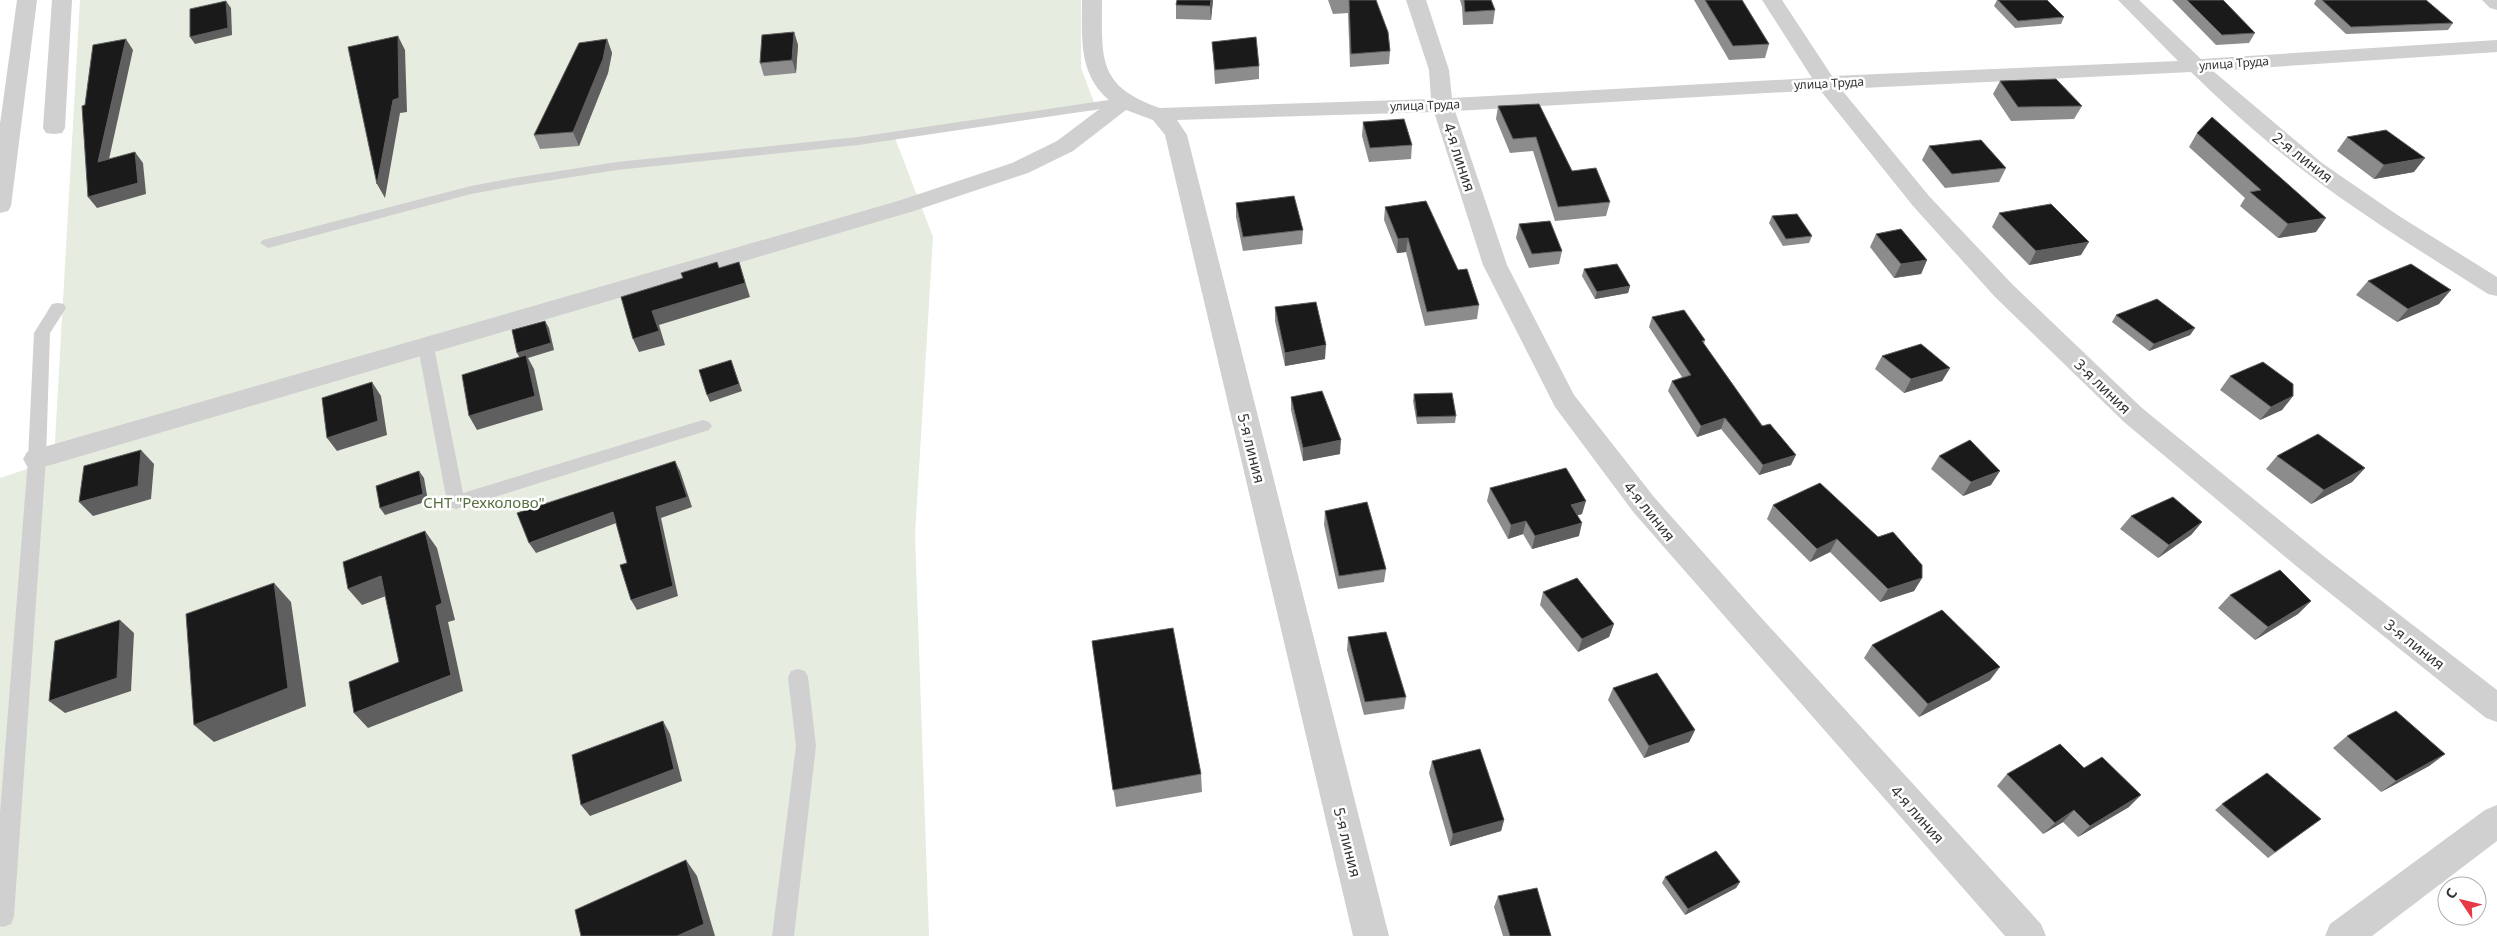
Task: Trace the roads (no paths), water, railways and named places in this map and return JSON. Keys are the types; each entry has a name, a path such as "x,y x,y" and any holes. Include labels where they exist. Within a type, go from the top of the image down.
{"street":[{"path":"0,206 10,66 27,0"},
{"path":"54,128 62,0"},
{"path":"1092,0 1092,55 1096,74 1108,91 1122,102 1161,114"},
{"name":"4-я линия","path":"1416,0 1439,70 1442,104 1495,265 1564,400 1644,505 1745,621 2028,936"},
{"name":"3-я линия","path":"1772,0 1826,83 1921,201 2004,291 2133,415 2311,562 2497,708"},
{"name":"2-я линия","path":"2128,0 2193,66 2306,161 2376,212 2497,288"},
{"path":"2492,0 2497,4"},
{"name":"улица Труда","path":"1161,114 1442,104 1826,83 2193,66 2497,46"},
{"path":"37,459 906,206 1020,168 1065,146 1122,102"},
{"name":"5-я линия","path":"1161,114 1176,135 1371,936"},
{"path":"2343,936 2497,821"}],"lane":[{"path":"268,243 471,190 514,182 617,166 858,141 1122,102"},
{"path":"3,916 37,459 42,333 58,308"},
{"path":"426,347 456,502 703,426"},
{"path":"783,936 806,746 798,677"}],"park label":[{"name":"СНТ \"Рехколово\"","path":"484,502"}]}
